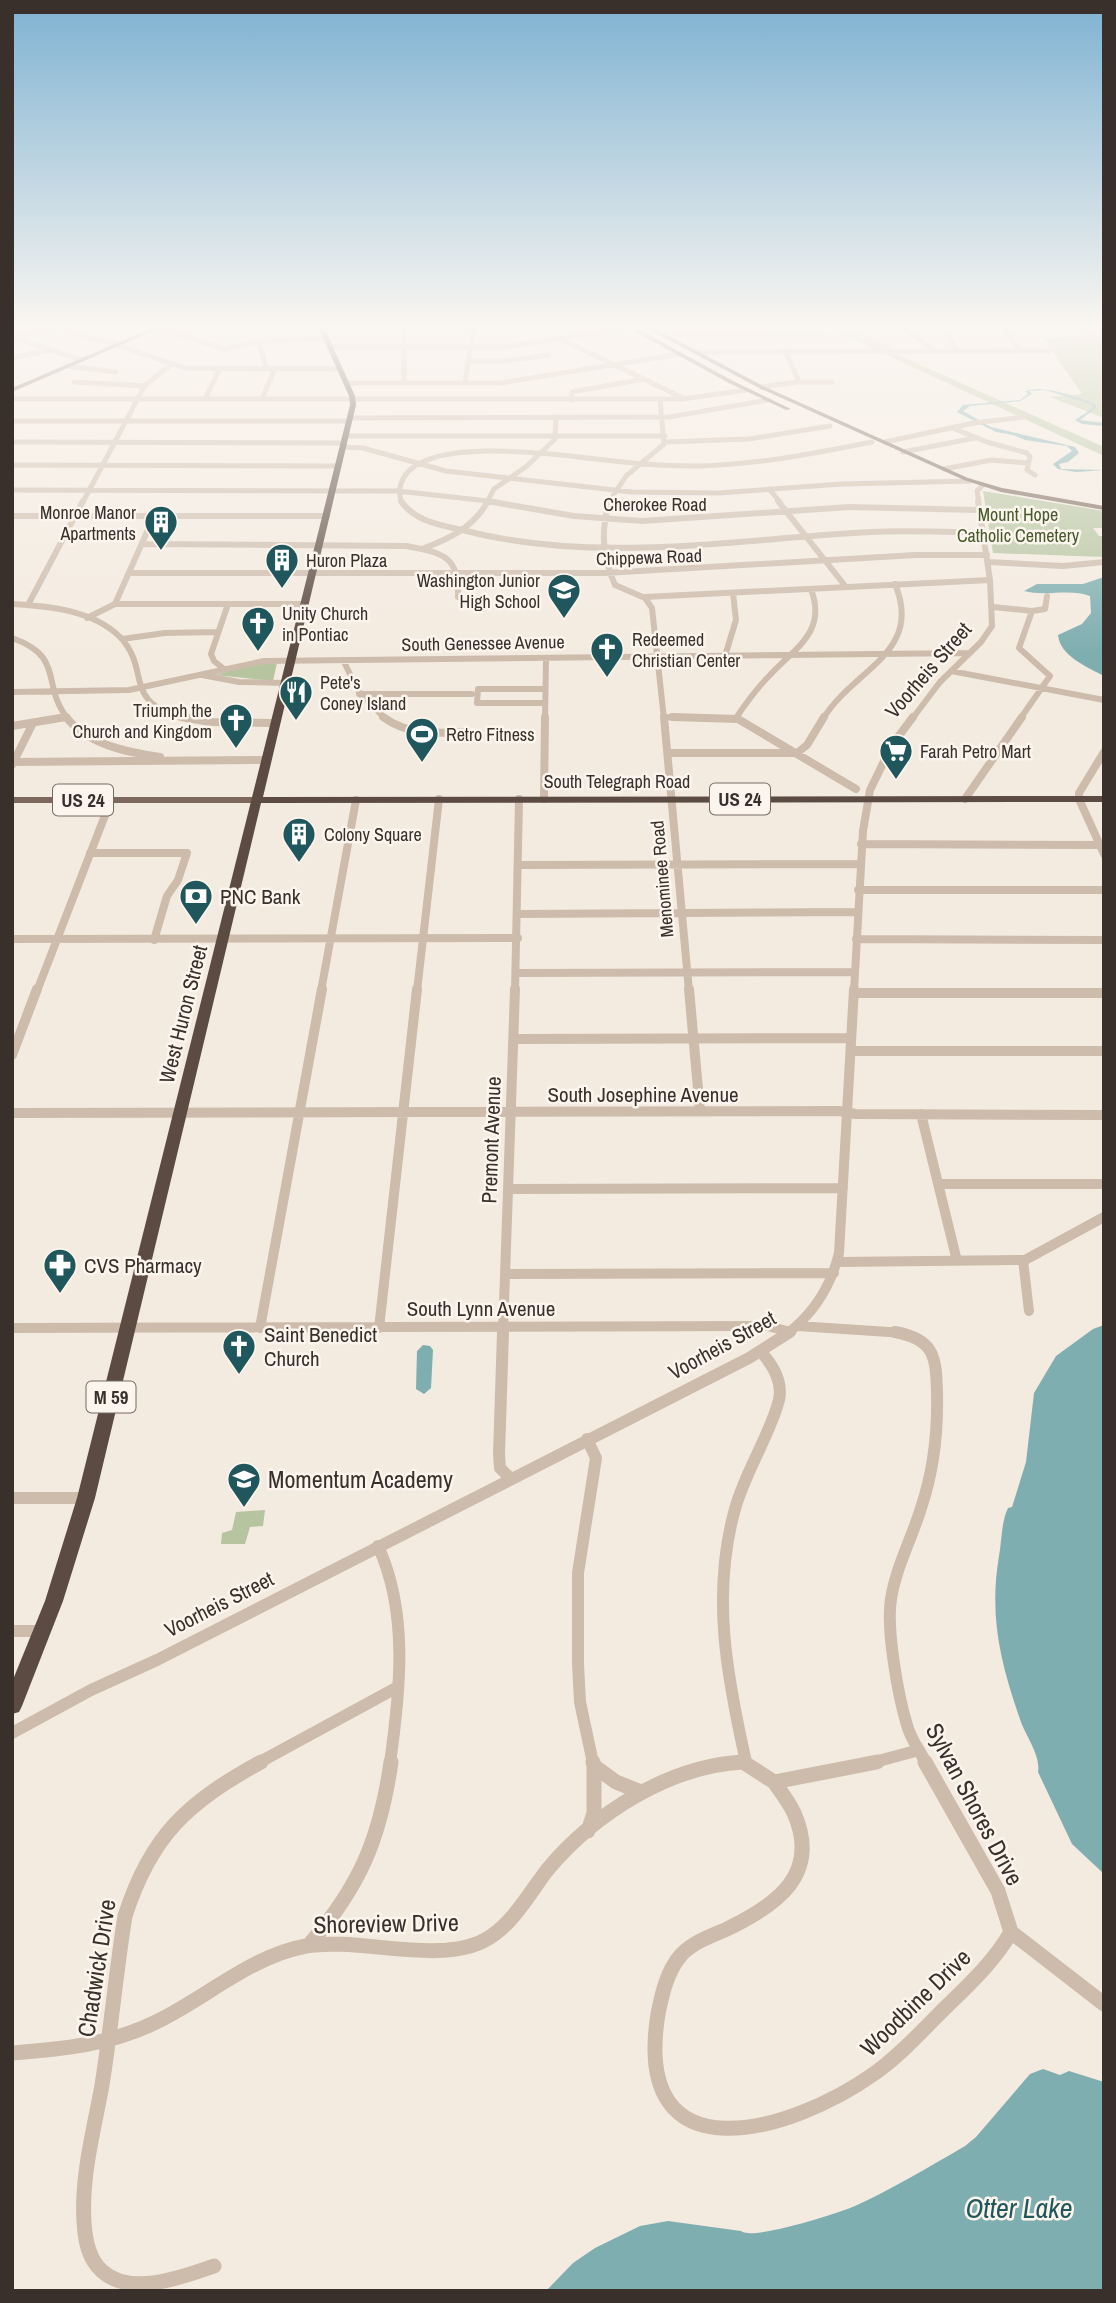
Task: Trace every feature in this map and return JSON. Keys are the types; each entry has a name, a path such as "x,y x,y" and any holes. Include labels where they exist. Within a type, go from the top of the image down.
{"highway":[{"name":"West Huron Street","path":"12,1706 43,1631 86,1498 346,436"},
{"name":"South Telegraph Road","path":"257,800 1104,799"}],"main road":[{"path":"858,436 903,452"},
{"path":"871,436 970,481 1104,508"},
{"name":"US 24","path":"12,800 257,800"}],"street":[{"path":"28,605 120,436"},
{"path":"12,442 344,444 543,436"},
{"path":"421,550 445,541 476,519 494,489 541,453 556,436"},
{"path":"573,436 744,439 761,436"},
{"path":"885,442 914,436"},
{"path":"971,436 1025,452 1030,457 1027,470 1035,475"},
{"path":"903,452 975,438"},
{"path":"665,439 615,491 604,519 603,549 609,573 617,587 643,597 990,580"},
{"path":"872,442 734,464 685,466 541,453 453,453 416,464 402,478 398,491 402,504 414,513 461,531 528,546 603,549 885,531 983,533"},
{"path":"344,444 416,464 508,479 615,491 698,493 970,481"},
{"path":"944,470 991,460 1028,463"},
{"path":"12,465 339,466"},
{"path":"942,482 952,480 956,475"},
{"name":"Voorheis Street","path":"12,1733 91,1690 157,1660 761,1352 795,1329 817,1306 836,1267 843,1188 861,844 870,790 892,745 951,671 991,629 993,607 977,490 984,485"},
{"path":"769,489 846,587"},
{"name":"Cherokee Road","path":"12,490 398,491 488,501 545,512 604,519 680,520 872,506 979,510"},
{"path":"12,516 327,516"},
{"path":"115,604 154,516"},
{"path":"142,544 382,544 421,550 450,561 457,574 458,597"},
{"name":"Chippewa Road","path":"129,573 609,573 931,555 1064,566 1104,562"},
{"path":"668,753 797,753 805,749 825,713 841,694 887,653 898,639 904,621 902,604 894,584"},
{"path":"736,718 761,684 806,638 816,622 818,605 811,589"},
{"path":"725,656 736,620 733,593"},
{"path":"993,607 1032,611 1047,608 1047,596"},
{"name":"Menominee Road","path":"643,597 652,606 658,657 700,1111"},
{"path":"12,604 87,618 122,639 146,698 154,705 186,717 225,723 275,723"},
{"path":"87,618 115,604 305,604"},
{"path":"224,669 211,657 228,604"},
{"path":"965,799 1049,674 1019,648 1032,611"},
{"path":"122,639 165,633 218,632"},
{"path":"12,638 34,646 44,654 66,717 88,735 123,749 185,760"},
{"name":"South Genessee Avenue","path":"12,692 142,688 254,662 291,660 970,653"},
{"path":"544,799 546,659"},
{"path":"343,660 348,679 359,694 378,712 408,730 467,732"},
{"path":"951,671 1104,700"},
{"path":"201,675 240,682 286,683"},
{"path":"359,694 545,689"},
{"path":"475,692 477,703 545,703"},
{"path":"12,726 32,725 66,717"},
{"path":"664,717 736,718 856,789"},
{"path":"32,725 13,763 266,760"},
{"path":"110,762 123,749"},
{"path":"1104,752 1079,793 1079,799 1104,854"},
{"path":"379,1328 439,799"},
{"name":"Premont Avenue","path":"510,1478 500,1468 499,1454 509,1112 515,1040 519,914 519,799"},
{"path":"12,1055 111,800"},
{"path":"260,1328 297,1112 356,800"},
{"path":"861,844 1102,845"},
{"path":"90,853 187,853 178,880 167,896 154,940"},
{"path":"519,865 860,864"},
{"path":"858,890 1104,890"},
{"path":"519,914 857,912"},
{"path":"12,939 518,938"},
{"path":"856,939 1104,940"},
{"path":"517,973 855,972"},
{"path":"854,993 1104,993"},
{"path":"515,1040 851,1038"},
{"path":"851,1051 1104,1051"},
{"name":"South Josephine Avenue","path":"12,1113 700,1111 1104,1115"},
{"path":"921,1114 957,1261"},
{"path":"938,1184 1104,1184"},
{"path":"508,1189 843,1188"},
{"path":"505,1275 1023,1261 1104,1217"},
{"path":"1023,1261 1029,1311"},
{"name":"South Lynn Avenue","path":"12,1328 767,1326 795,1329"},
{"name":"Sylvan Shores Drive","path":"795,1329 892,1331 913,1335 923,1341 936,1361 938,1430 935,1450 921,1509 899,1566 890,1601 892,1644 907,1727 998,1891 1011,1931"},
{"path":"761,1352 776,1370 780,1382 779,1399 735,1507 721,1582 720,1619 725,1664 746,1762 774,1782 835,1774 919,1750"},
{"path":"587,1439 596,1458 578,1573 578,1664 580,1702 594,1766 594,1814 588,1832"},
{"path":"12,1498 86,1498"},
{"path":"309,1945 351,1893 369,1854 387,1777 396,1688 394,1593 378,1546"},
{"path":"12,1631 43,1631"},
{"name":"Chadwick Drive","path":"214,2266 177,2279 137,2283 113,2278 92,2262 84,2239 84,2207 121,1936 130,1892 140,1869 167,1829 187,1808 209,1791 396,1688"},
{"name":"Shoreview Drive","path":"12,2053 46,2051 108,2040 136,2031 272,1957 309,1945 443,1948 485,1940 498,1929 556,1860 641,1792 722,1764 746,1762"},
{"path":"594,1766 615,1782 641,1792"},
{"name":"Woodbine Drive","path":"774,1782 799,1824 803,1848 799,1871 784,1895 766,1909 683,1953 672,1968 660,2005 657,2027 657,2083 664,2101 680,2117 719,2131 748,2128 798,2113 862,2082 902,2051 982,1972 1002,1949 1011,1931"},
{"path":"1011,1931 1104,2004"}],"green space":[{"path":"1062,436 1080,436 1104,447 1104,456"},
{"name":"Mount Hope Catholic Cemetery","path":"983,491 1104,511 1104,528 1093,528 1099,536 1104,536 1104,557 993,553"},
{"path":"277,663 273,681 216,675 248,665"},
{"path":"265,1510 263,1526 250,1527 245,1544 221,1544 222,1533 232,1530 236,1512"}],"water":[{"path":"1017,436 1031,436 1075,447 1079,453 1068,462 1059,464 1061,469 1104,470 1076,472 1058,469 1053,464 1072,451 1067,446"},
{"path":"1104,577 1104,676 1069,655 1058,635 1082,624 1091,613 1090,596 1024,591 1037,584 1083,584"},
{"path":"1104,1325 1104,1874 1072,1844 1038,1772 1035,1753 1021,1722 1002,1659 995,1599 1003,1526 1026,1462 1034,1393 1056,1356 1093,1329"},
{"path":"423,1345 430,1346 433,1350 431,1388 424,1394 416,1389 417,1351"},
{"name":"Otter Lake","path":"1043,2069 1060,2075 1069,2071 1104,2082 1104,2291 546,2291 573,2263 595,2248 640,2226 668,2221 748,2233 761,2232 796,2225 855,2206 965,2146 976,2137 1030,2074"}],"place":[{"name":"Monroe Manor Apartments","path":"161,552"},
{"name":"Huron Plaza","path":"282,590"},
{"name":"Washington Junior High School","path":"564,620"},
{"name":"Unity Church in Pontiac","path":"258,653"},
{"name":"Redeemed Christian Center","path":"607,679"},
{"name":"Pete's Coney Island","path":"296,722"},
{"name":"Triumph the Church and Kingdom","path":"236,750"},
{"name":"Retro Fitness","path":"422,764"},
{"name":"Farah Petro Mart","path":"896,781"},
{"name":"Colony Square","path":"299,864"},
{"name":"PNC Bank","path":"196,926"},
{"name":"CVS Pharmacy","path":"60,1295"},
{"name":"Saint Benedict Church","path":"239,1376"},
{"name":"Momentum Academy","path":"244,1509"}]}
